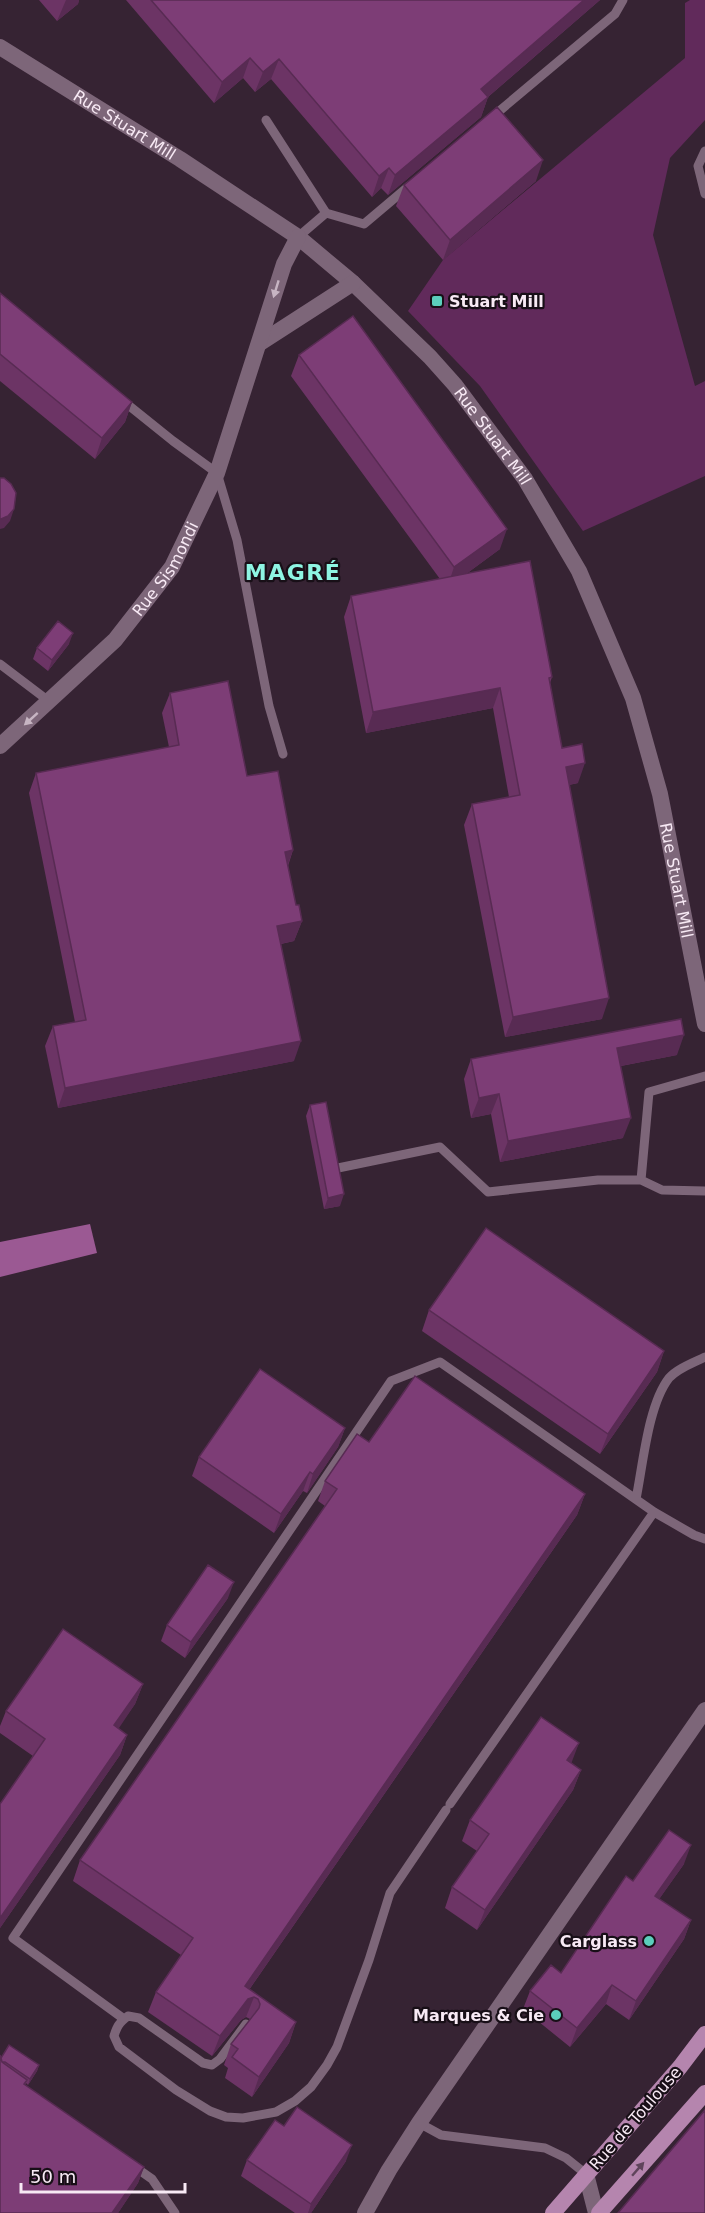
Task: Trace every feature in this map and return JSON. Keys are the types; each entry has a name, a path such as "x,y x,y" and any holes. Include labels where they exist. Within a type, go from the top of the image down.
{"main road":[{"name":"Rue de Toulouse","path":"553,2213 680,2067 705,2034"},
{"name":"Rue de Toulouse","path":"598,2213 705,2094"}],"street":[{"name":"Rue Stuart Mill","path":"0,47 180,159 298,237 353,283 455,385 525,479 579,571 633,698 660,794 699,963 705,1024"},
{"name":"Rue Sismondi","path":"0,746 115,640 172,567 217,473 284,264 298,237"},
{"path":"260,343 353,283"},
{"path":"365,2213 419,2123 705,1710"},
{"name":"Rue de Toulouse","path":"586,2174 598,2213"}],"lane":[{"path":"480,127 615,14 622,0"},
{"path":"266,120 326,213 364,224 417,179"},
{"path":"705,151 698,166 705,194"},
{"path":"298,237 326,213"},
{"path":"116,395 217,473 237,540 269,706 283,754"},
{"path":"0,664 12,673 56,696"},
{"path":"641,1180 649,1092 705,1076"},
{"path":"338,1168 440,1147 488,1192 598,1180 641,1180 662,1190 705,1191"},
{"path":"636,1499 656,1400 670,1377 685,1366 705,1357"},
{"path":"124,2019 13,1938 391,1381 440,1362 654,1512 705,1539"},
{"path":"246,2024 220,2060 212,2065 203,2063 139,2018 128,2016 117,2024 114,2036 119,2048 176,2090 210,2111 226,2117 243,2118 276,2112 295,2101 310,2087 337,2047 369,1960 390,1893 654,1512"},
{"path":"419,2123 441,2136 545,2148 566,2158 586,2174"},
{"path":"123,2159 152,2179 176,2213"}],"shaded area":[{"path":"690,0 705,0 705,120 670,158 653,235 695,386 705,381 705,476 583,531 480,386 408,311 443,260 685,58 685,3"},
{"path":"90,1224 97,1253 0,1277 0,1242"}],"building":[{"path":"151,0 584,0 481,89 488,97 395,175 389,168 379,176 279,59 263,72 250,58 222,82"},
{"path":"497,107 543,160 450,240 404,185"},
{"path":"0,293 132,402 102,438 0,354"},
{"path":"353,316 507,529 454,567 299,355"},
{"path":"0,478 4,478 11,484 16,493 14,509 8,516 1,519 0,519"},
{"path":"530,561 552,677 549,678 562,748 582,744 585,763 566,767 609,998 513,1017 472,804 520,795 500,688 373,712 351,596"},
{"path":"58,621 73,633 52,660 37,648"},
{"path":"228,681 247,776 278,771 293,850 285,852 296,905 299,905 302,921 277,926 301,1041 65,1088 53,1026 86,1020 36,773 179,745 170,693"},
{"path":"681,1019 684,1035 617,1048 631,1118 508,1141 499,1094 479,1098 471,1059"},
{"path":"326,1102 344,1194 328,1198 310,1105"},
{"path":"486,1228 664,1351 608,1434 429,1310"},
{"path":"260,1369 345,1428 313,1474 310,1472 281,1514 199,1457"},
{"path":"415,1376 585,1494 245,1986 296,2022 259,2077 232,2057 238,2049 231,2044 259,2008 258,1999 254,1997 248,1999 220,2036 156,1992 193,1938 80,1860 337,1489 325,1481 357,1434 369,1442"},
{"path":"208,1565 234,1582 191,1642 167,1625"},
{"path":"63,1629 143,1684 114,1725 127,1735 0,1918 0,1804 45,1739 6,1711"},
{"path":"541,1717 579,1743 567,1760 581,1770 485,1910 452,1887 489,1834 470,1820"},
{"path":"669,1830 691,1845 655,1896 691,1920 636,2001 612,1985 577,2028 530,1991 551,1965 561,1973 626,1876 633,1881"},
{"path":"9,2045 39,2065 30,2079 2,2062 1,2058"},
{"path":"0,2055 2,2062 27,2080 24,2084 144,2167 112,2213 0,2213"},
{"path":"297,2107 352,2145 311,2204 247,2160 275,2120 284,2126"},
{"path":"705,2110 705,2213 618,2213"}],"place":[{"name":"Stuart Mill","path":"437,301"},
{"name":"Carglass","path":"649,1941"},
{"name":"Marques & Cie","path":"556,2015"}],"district":[{"name":"MAGRÉ","path":"293,572"}]}
